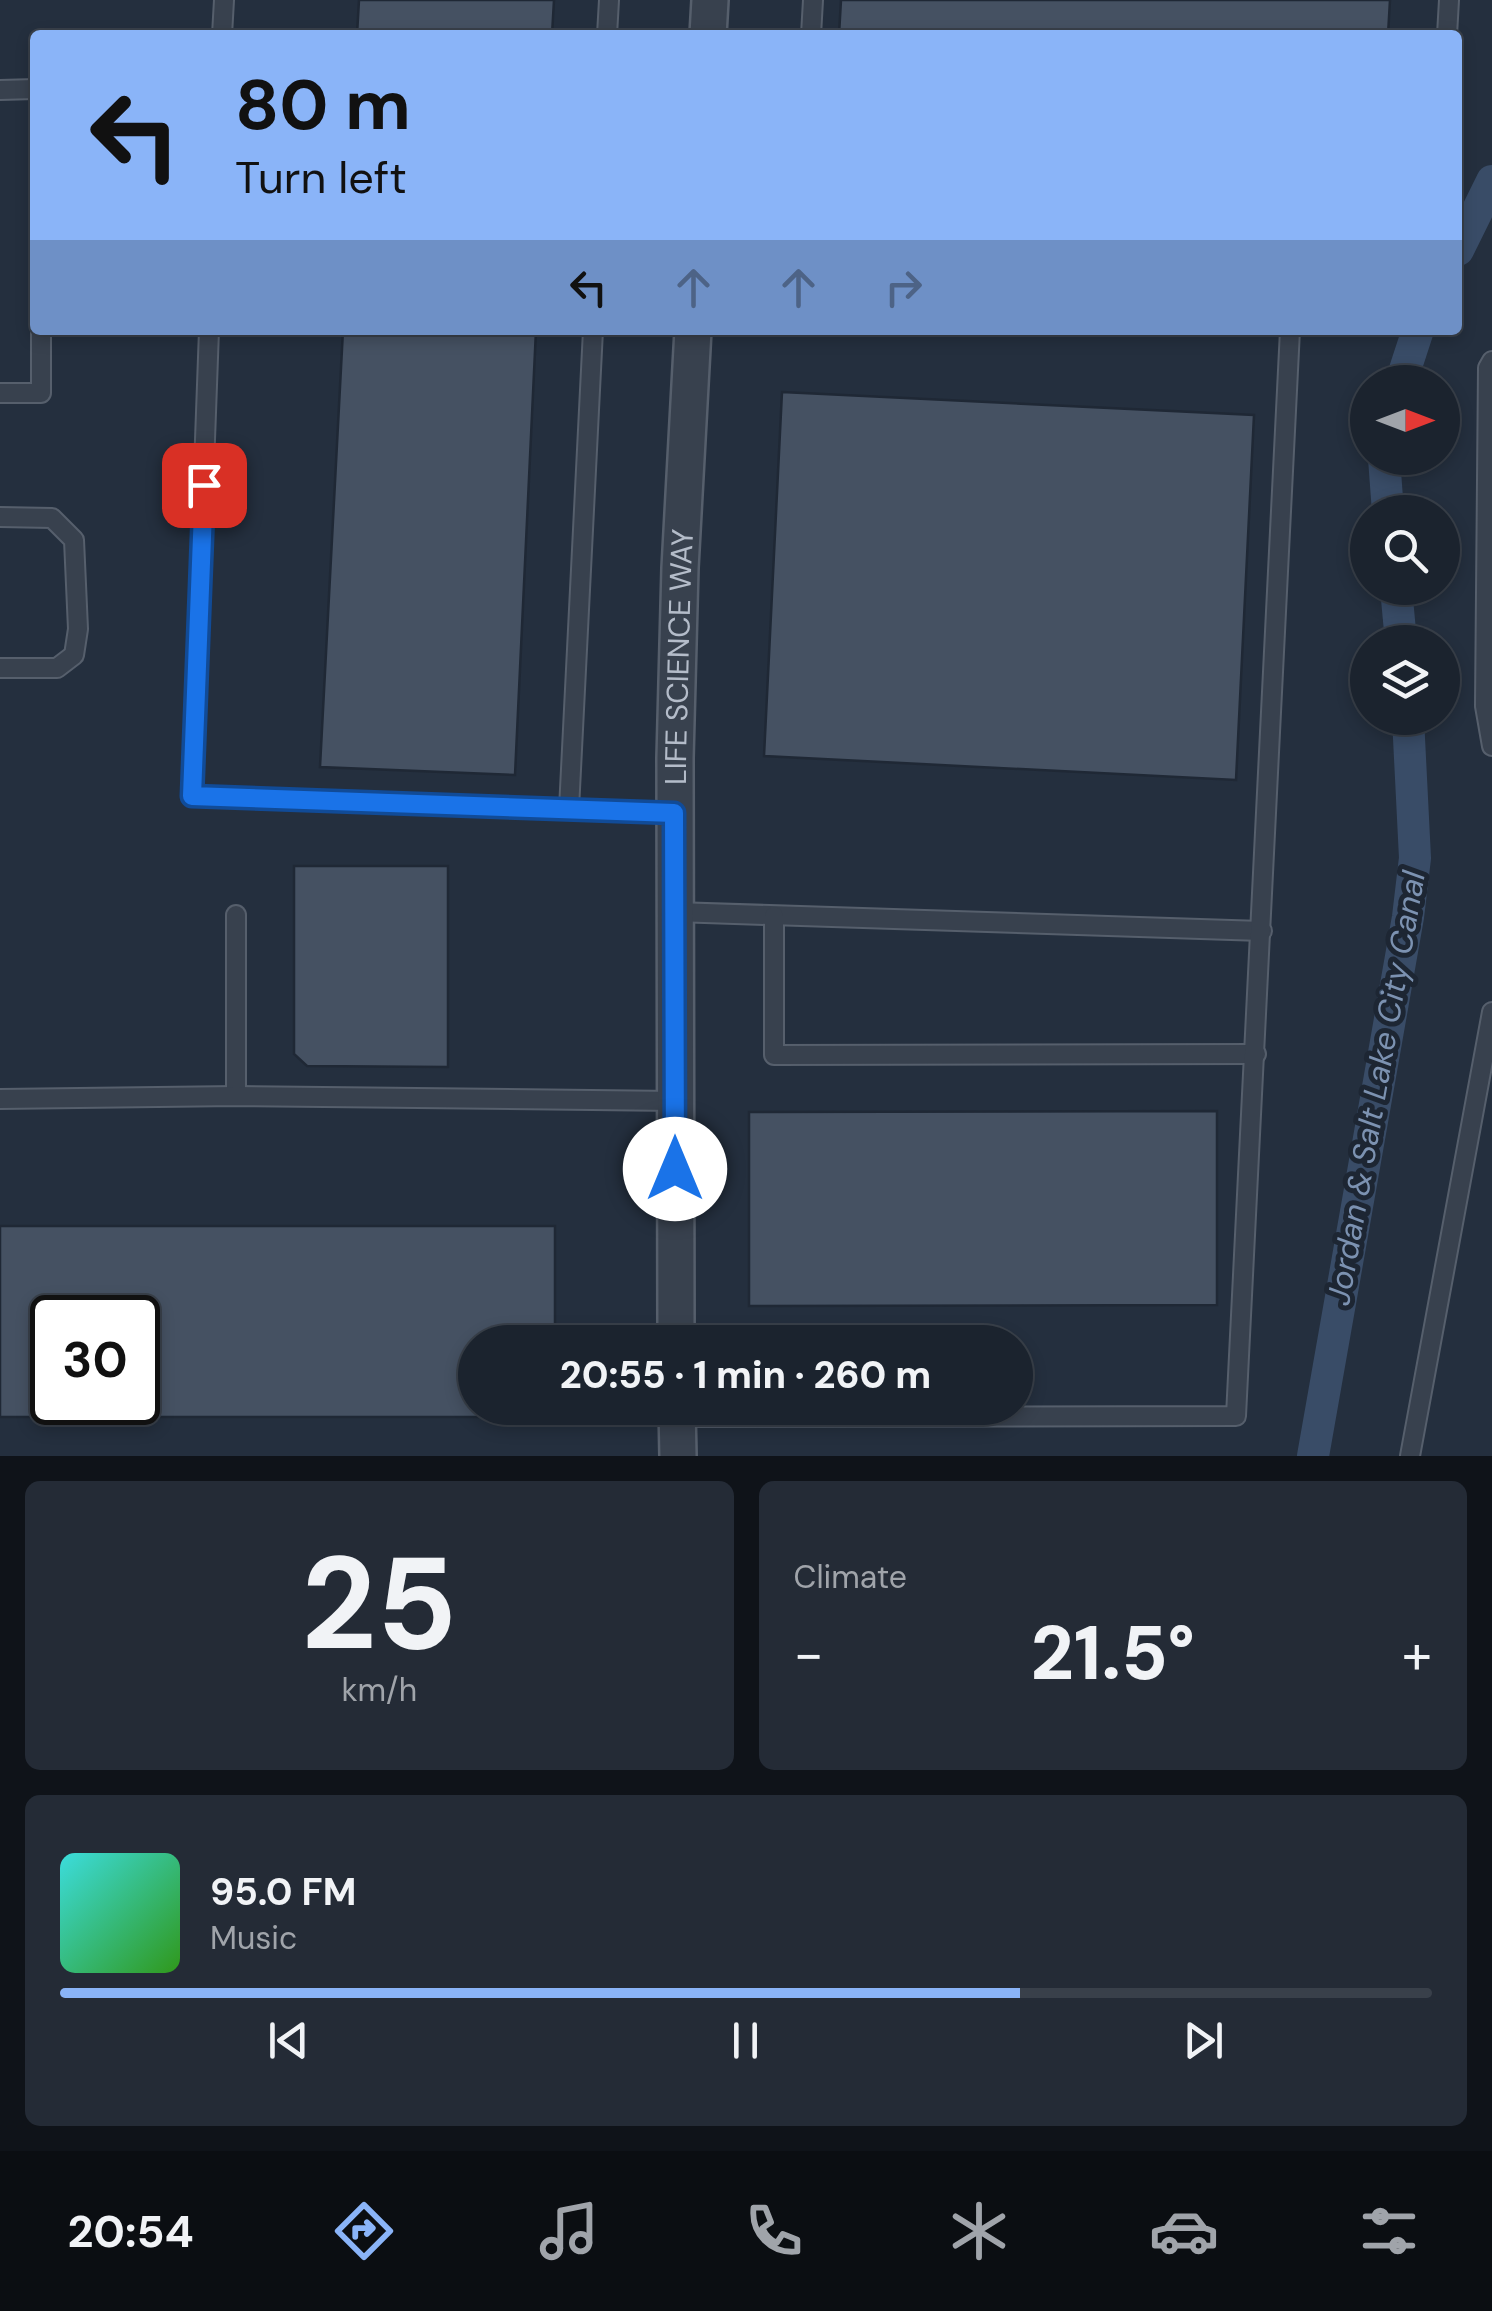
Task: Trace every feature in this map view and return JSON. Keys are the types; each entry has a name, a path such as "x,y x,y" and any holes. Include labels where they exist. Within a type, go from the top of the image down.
{"street":[{"path":"708,30 710,0"},
{"name":"LIFE SCIENCE WAY","path":"676,1325 674,813 680,568 693,335"},
{"path":"677,1425 678,1456"}],"lane":[{"path":"222,30 224,0"},
{"path":"607,30 608,0"},
{"path":"812,30 813,0"},
{"path":"1447,30 1449,0"},
{"path":"0,90 30,90"},
{"path":"0,393 42,393 42,335"},
{"path":"209,335 192,796 674,813"},
{"path":"569,809 592,335"},
{"path":"1033,1415 1236,1416 1290,335"},
{"path":"1492,361 1488,368 1485,706 1492,746"},
{"path":"0,517 52,518 74,540 78,628 74,656 57,668 0,668"},
{"path":"674,912 1262,931"},
{"path":"236,915 236,1096"},
{"path":"774,916 774,1055 1256,1054"},
{"path":"1410,1456 1492,1012"},
{"path":"0,1099 236,1096 675,1102"}],"building":[{"path":"359,0 554,0 552,30 357,30"},
{"path":"841,0 1390,0 1388,30 839,30"},
{"path":"343,335 536,335 515,775 320,767"},
{"path":"782,392 1254,415 1236,780 764,756"},
{"path":"294,866 448,866 448,1067 307,1066 294,1054"},
{"path":"1217,1111 1217,1305 749,1306 749,1112"},
{"path":"0,1226 555,1226 555,1325 458,1325 458,1417 160,1417 160,1295 30,1295 30,1417 0,1417"}],"waterway":[{"name":"Jordan & Salt Lake City Canal","path":"1462,242 1492,181"},
{"name":"Jordan & Salt Lake City Canal","path":"1407,365 1416,335"},
{"name":"Jordan & Salt Lake City Canal","path":"1385,475 1387,495"},
{"name":"Jordan & Salt Lake City Canal","path":"1398,605 1399,625"},
{"name":"Jordan & Salt Lake City Canal","path":"1313,1456 1408,917 1415,858 1409,735"}],"route":[{"path":"204,485 192,796 674,813 675,1169"}]}
